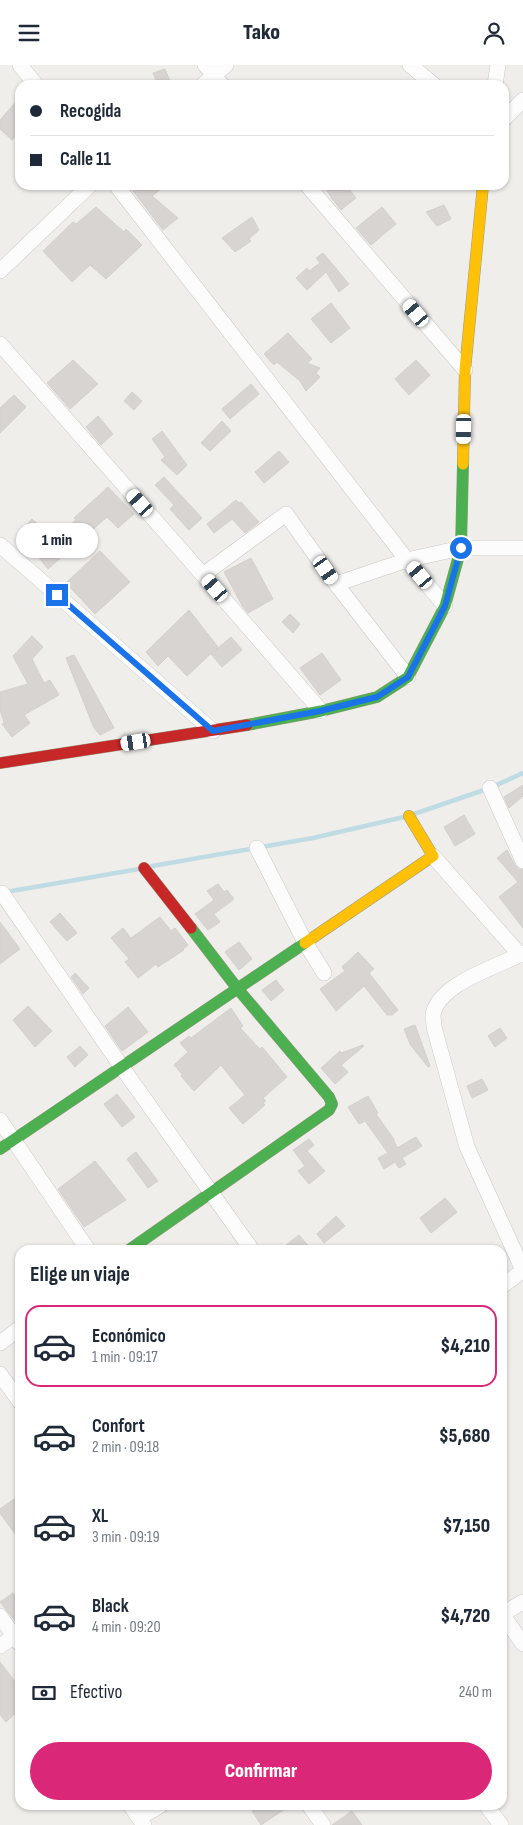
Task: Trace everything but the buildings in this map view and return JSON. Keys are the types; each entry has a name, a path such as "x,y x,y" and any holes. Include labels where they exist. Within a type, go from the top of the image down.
{"street":[{"path":"20,65 32,80"},
{"path":"211,78 226,65"},
{"path":"410,65 428,80"},
{"path":"496,80 498,65"},
{"path":"509,114 523,100"},
{"path":"0,271 85,190"},
{"path":"120,190 407,560 445,606"},
{"path":"311,190 465,369"},
{"path":"0,763 213,731 320,711 377,697 408,677 445,606 461,548 465,369 483,190"},
{"path":"0,344 320,711"},
{"path":"203,575 286,514 336,584 408,677"},
{"path":"0,545 213,731"},
{"path":"336,584 407,560 461,548 523,548"},
{"path":"490,788 523,861"},
{"path":"409,816 433,856 521,954 454,987 439,1002 433,1014 434,1027 466,1147 522,1268 521,1272 507,1282"},
{"path":"257,848 305,942 324,973"},
{"path":"0,1149 433,856"},
{"path":"137,1245 328,1110 332,1104 329,1097 237,988 144,868"},
{"path":"2,893 121,1066 248,1245"},
{"path":"0,1120 85,1245"},
{"path":"0,1343 15,1332"},
{"path":"0,1373 15,1395"},
{"path":"507,1612 523,1602"},
{"path":"0,1615 15,1633"},
{"path":"507,1620 523,1644"},
{"path":"0,1646 15,1638"},
{"path":"134,1810 142,1821 155,1810"},
{"path":"312,1810 323,1825"},
{"path":"490,1810 501,1825"}],"waterway":[{"path":"414,814 490,788 523,773"},
{"path":"152,866 313,838 404,817"},
{"path":"6,892 139,869"}],"traffic: fast":[{"path":"247,725 321,711 377,697 408,677 445,606 461,548 463,464"},
{"path":"136,1245 329,1110 332,1104 329,1097 237,988 191,928"},
{"path":"0,1149 305,943"}],"traffic: slow":[{"path":"463,464 465,370 483,190"},
{"path":"305,943 433,856 409,816"}],"traffic: jam":[{"path":"0,763 247,725"},
{"path":"144,868 191,928"}],"route":[{"path":"57,595 213,731 320,711 377,697 408,677 445,606 461,548"}]}
